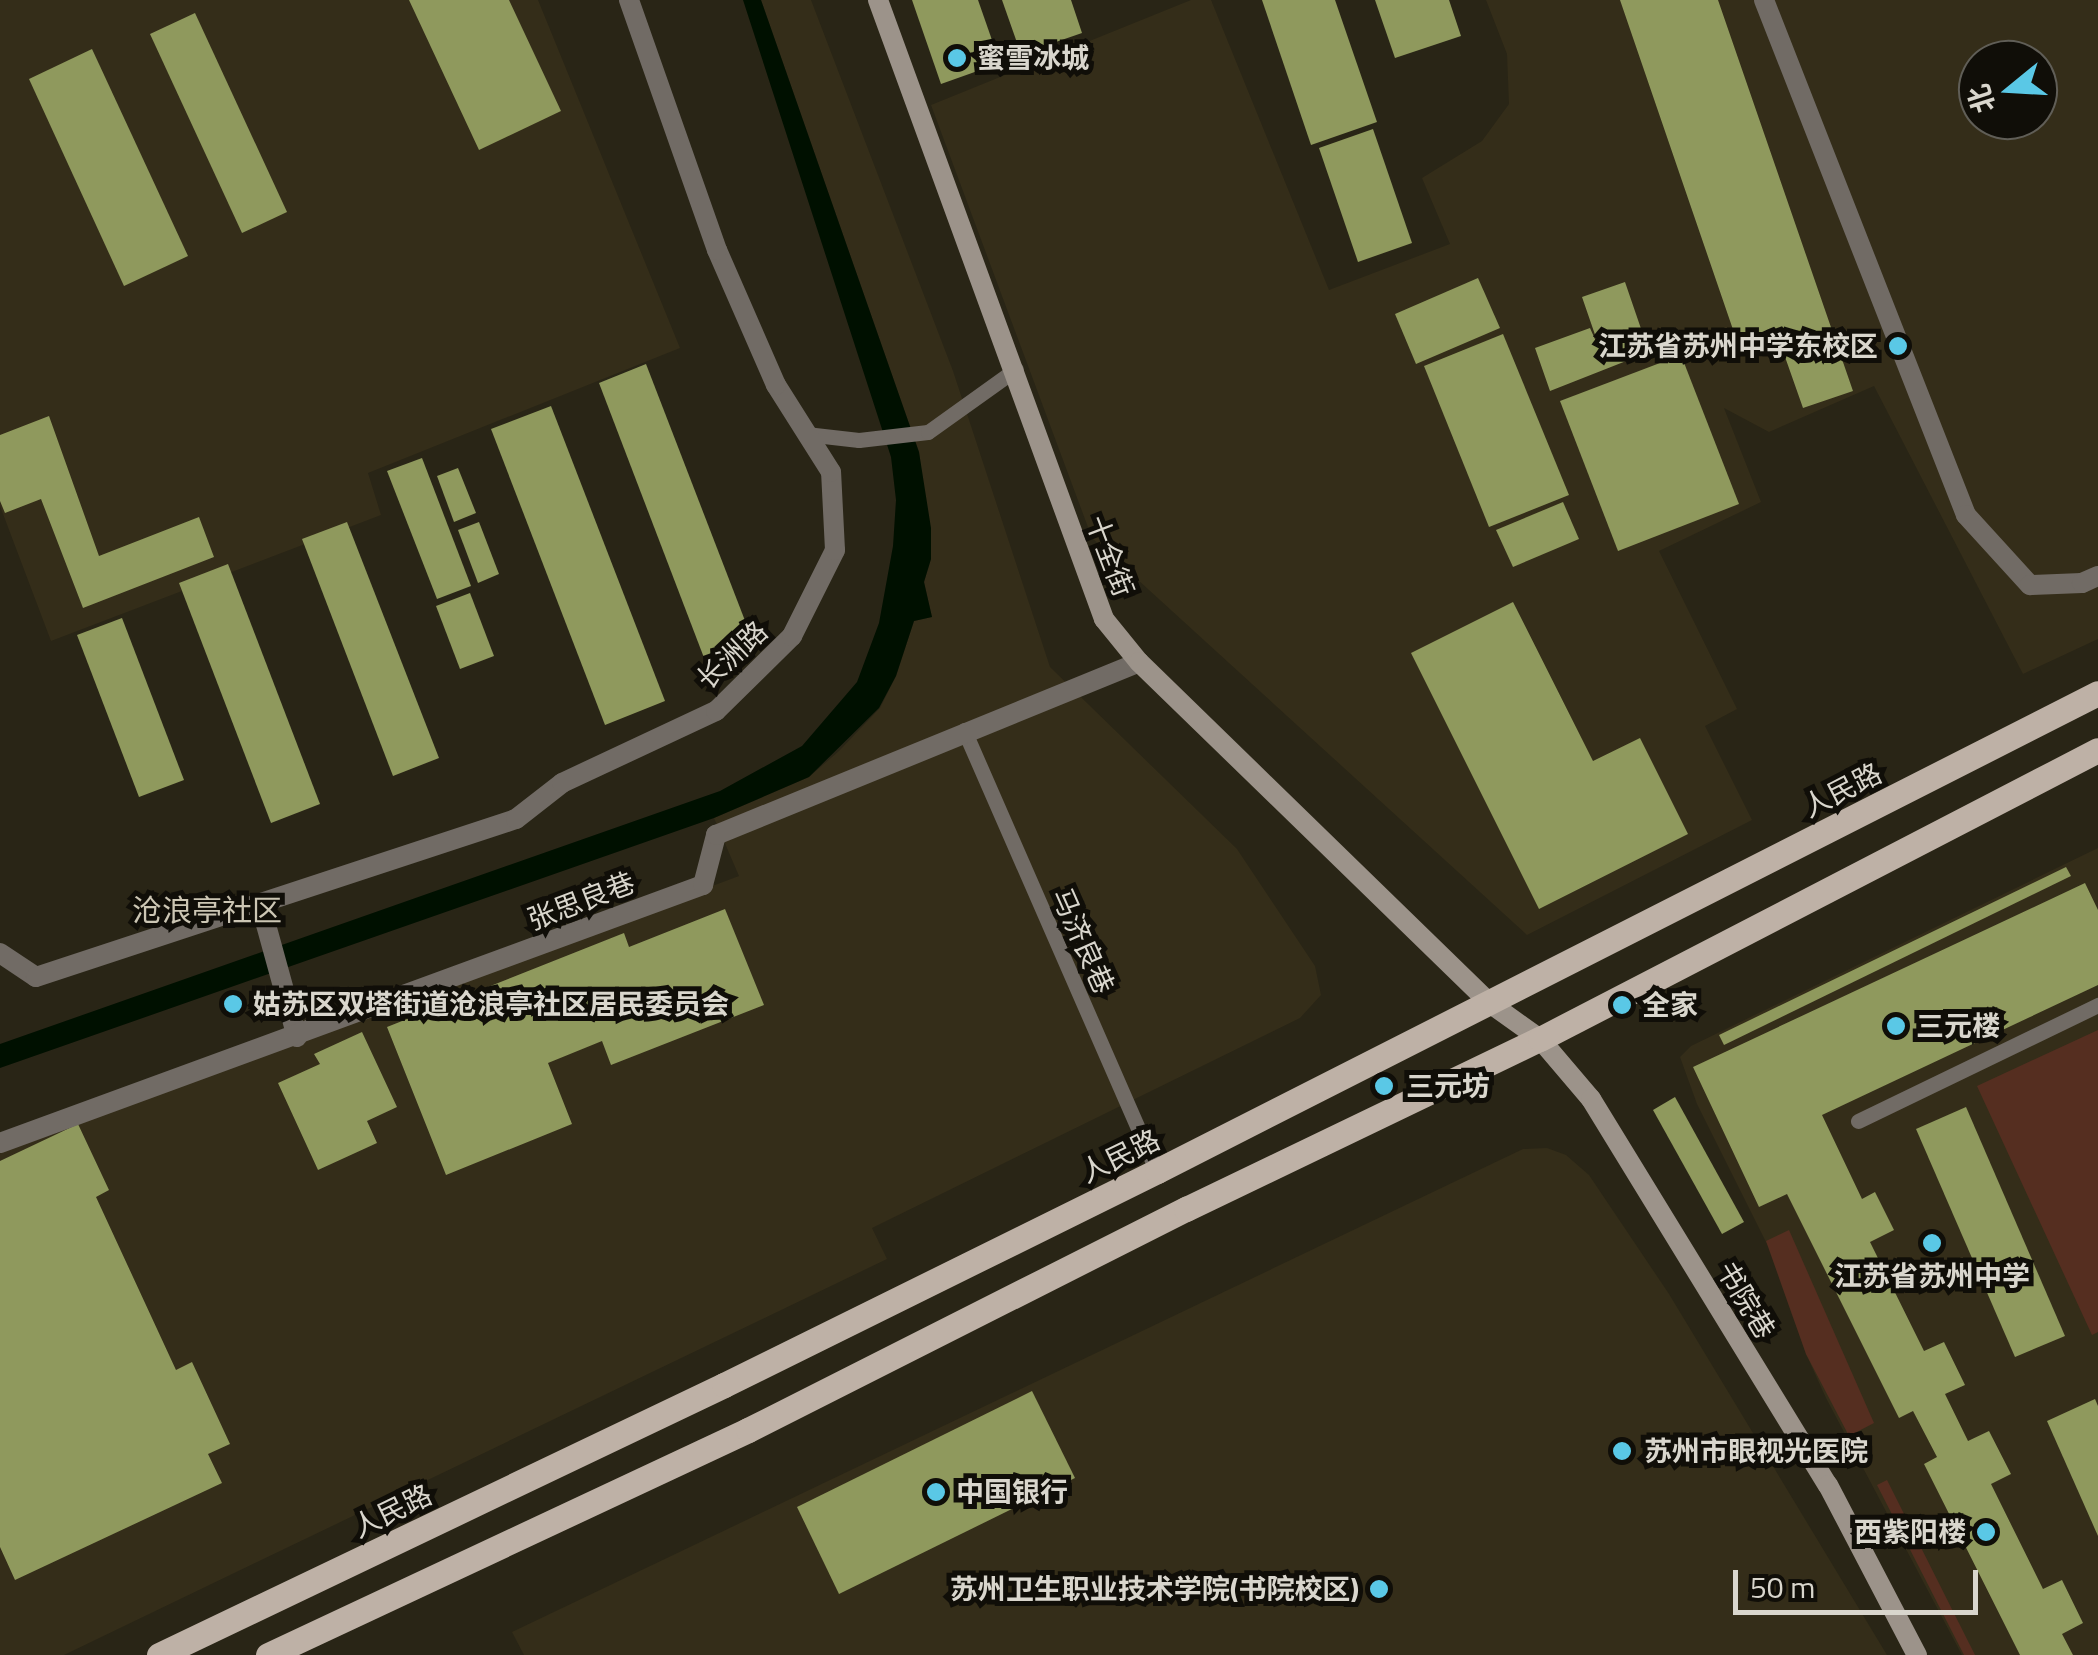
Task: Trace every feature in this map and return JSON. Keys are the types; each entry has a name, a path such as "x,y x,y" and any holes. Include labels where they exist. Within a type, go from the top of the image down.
{"main road":[{"name":"十全街","path":"878,0 1016,369 1094,601 1139,662 1491,1004"},
{"name":"人民路","path":"159,1655 724,1386 1491,1004 2098,693"},
{"path":"268,1655 748,1430 1186,1209 1540,1039 2098,750"},
{"name":"书院巷","path":"1491,1004 1540,1039 1591,1099 1828,1486 1916,1655"}],"street":[{"name":"长洲路","path":"0,953 36,977 516,819 562,784 716,710 792,636 835,550 831,472 776,385 717,250 629,0"},
{"path":"1764,0 1966,516 2030,585 2082,583 2098,576"},
{"name":"张思良巷","path":"0,1142 297,1037 703,885 716,835 964,730 1139,662"},
{"path":"260,903 297,1037"}],"lane":[{"path":"806,434 859,440 928,432 1016,369"},
{"name":"马济良巷","path":"964,730 1157,1171"},
{"path":"1858,1121 2098,1004"}],"shaded area":[{"path":"0,0 538,0 680,348 368,473 381,515 51,641 0,506"},
{"path":"743,0 761,0 919,452 931,528 931,559 924,582 932,617 914,621 896,676 879,708 809,777 714,818 0,1068 0,1044 720,791 802,746 857,682 879,623 893,546 896,500 891,457"},
{"path":"761,0 811,0 953,371 1050,667 1237,849 1315,966 1321,995 1300,1018 872,1228 887,1259 64,1655 0,1655 0,1152 739,876 714,818 809,777 839,751 880,708 896,676 914,621 932,617 924,582 931,559 919,452"},
{"path":"1191,0 1211,0 1329,290 1450,244 1422,178 1482,141 1509,104 1507,54 1486,0 2098,0 2098,639 2023,674 1874,386 1769,432 1724,408 1761,502 1659,551 1737,709 1705,726 1752,820 1527,935 1092,538 931,105"},
{"name":"江苏省苏州中学","path":"2098,848 2098,1655 1962,1655 1826,1398 1806,1354 1777,1264 1697,1104 1680,1057 1691,1046"},
{"path":"2098,1030 2098,1332 2092,1335 1977,1086"},
{"path":"1547,1148 1566,1155 1589,1175 1669,1294 1887,1655 524,1655 512,1632 1523,1149"},
{"path":"1789,1230 1874,1423 1849,1436 1806,1354 1766,1241"},
{"path":"1887,1480 1975,1655 1964,1655 1877,1485"}],"building":[{"path":"409,0 509,0 561,111 479,150"},
{"path":"912,0 978,0 1000,63 941,84"},
{"path":"1002,0 1071,0 1082,33 1021,54"},
{"path":"1262,0 1335,0 1377,122 1311,145"},
{"path":"1375,0 1449,0 1461,36 1395,58"},
{"path":"1620,0 1718,0 1853,391 1803,408 1778,337 1740,350"},
{"path":"195,13 287,212 242,233 150,34"},
{"path":"92,49 188,256 124,286 29,79"},
{"path":"1373,129 1412,243 1358,262 1319,148"},
{"path":"1478,278 1500,328 1416,364 1395,314"},
{"path":"1625,282 1649,352 1550,391 1535,348 1590,328 1602,355 1582,297"},
{"path":"1503,334 1569,495 1489,527 1424,366"},
{"path":"1681,355 1739,504 1618,551 1560,401"},
{"path":"646,364 754,644 706,663 599,383"},
{"path":"551,406 665,701 605,725 491,429"},
{"path":"49,416 99,556 199,517 214,557 83,608 41,499 5,513 0,501 0,435"},
{"path":"422,458 471,586 437,599 387,471"},
{"path":"458,468 476,513 454,522 437,476"},
{"path":"1563,502 1579,539 1513,567 1496,530"},
{"path":"347,522 439,758 393,776 302,539"},
{"path":"479,522 499,574 478,583 458,530"},
{"path":"228,564 320,804 271,823 179,583"},
{"path":"470,593 494,656 460,669 436,606"},
{"path":"1513,602 1593,761 1640,738 1688,834 1539,909 1411,653"},
{"path":"122,618 184,780 139,797 77,635"},
{"path":"2066,867 2071,876 1724,1045 1719,1035"},
{"name":"三元楼","path":"2085,883 2098,910 2098,985 1822,1115 1862,1199 1875,1192 1894,1230 1870,1242 1924,1351 1944,1342 1965,1385 1945,1394 1968,1441 1989,1431 2011,1474 1991,1484 2043,1589 2062,1580 2083,1623 2062,1634 2073,1655 2020,1655 1924,1464 1937,1457 1913,1411 1899,1418 1787,1194 1759,1207 1693,1067"},
{"path":"725,909 764,1005 611,1065 602,1041 548,1063 572,1124 446,1175 387,1027 624,933 629,947"},
{"path":"362,1032 397,1107 367,1121 377,1143 318,1170 278,1083 320,1064 314,1054"},
{"path":"1675,1097 1744,1222 1722,1234 1653,1110"},
{"path":"1966,1107 2065,1336 2015,1357 1916,1129"},
{"path":"78,1124 109,1190 96,1197 176,1370 192,1362 230,1444 208,1454 222,1483 15,1580 0,1547 0,1161"},
{"name":"中国银行","path":"1032,1391 1075,1478 839,1594 797,1507"},
{"path":"2095,1399 2098,1406 2098,1536 2047,1421"}],"place":[{"name":"蜜雪冰城","path":"957,58"},
{"name":"江苏省苏州中学东校区","path":"1898,346"},
{"name":"姑苏区双塔街道沧浪亭社区居民委员会","path":"233,1004"},
{"name":"全家","path":"1622,1005"},
{"name":"三元楼","path":"1896,1026"},
{"name":"三元坊","path":"1384,1086"},
{"name":"江苏省苏州中学","path":"1932,1243"},
{"name":"苏州市眼视光医院","path":"1622,1451"},
{"name":"中国银行","path":"936,1492"},
{"name":"西紫阳楼","path":"1986,1532"},
{"name":"苏州卫生职业技术学院(书院校区)","path":"1379,1589"}],"district":[{"name":"沧浪亭社区","path":"207,910"}]}
